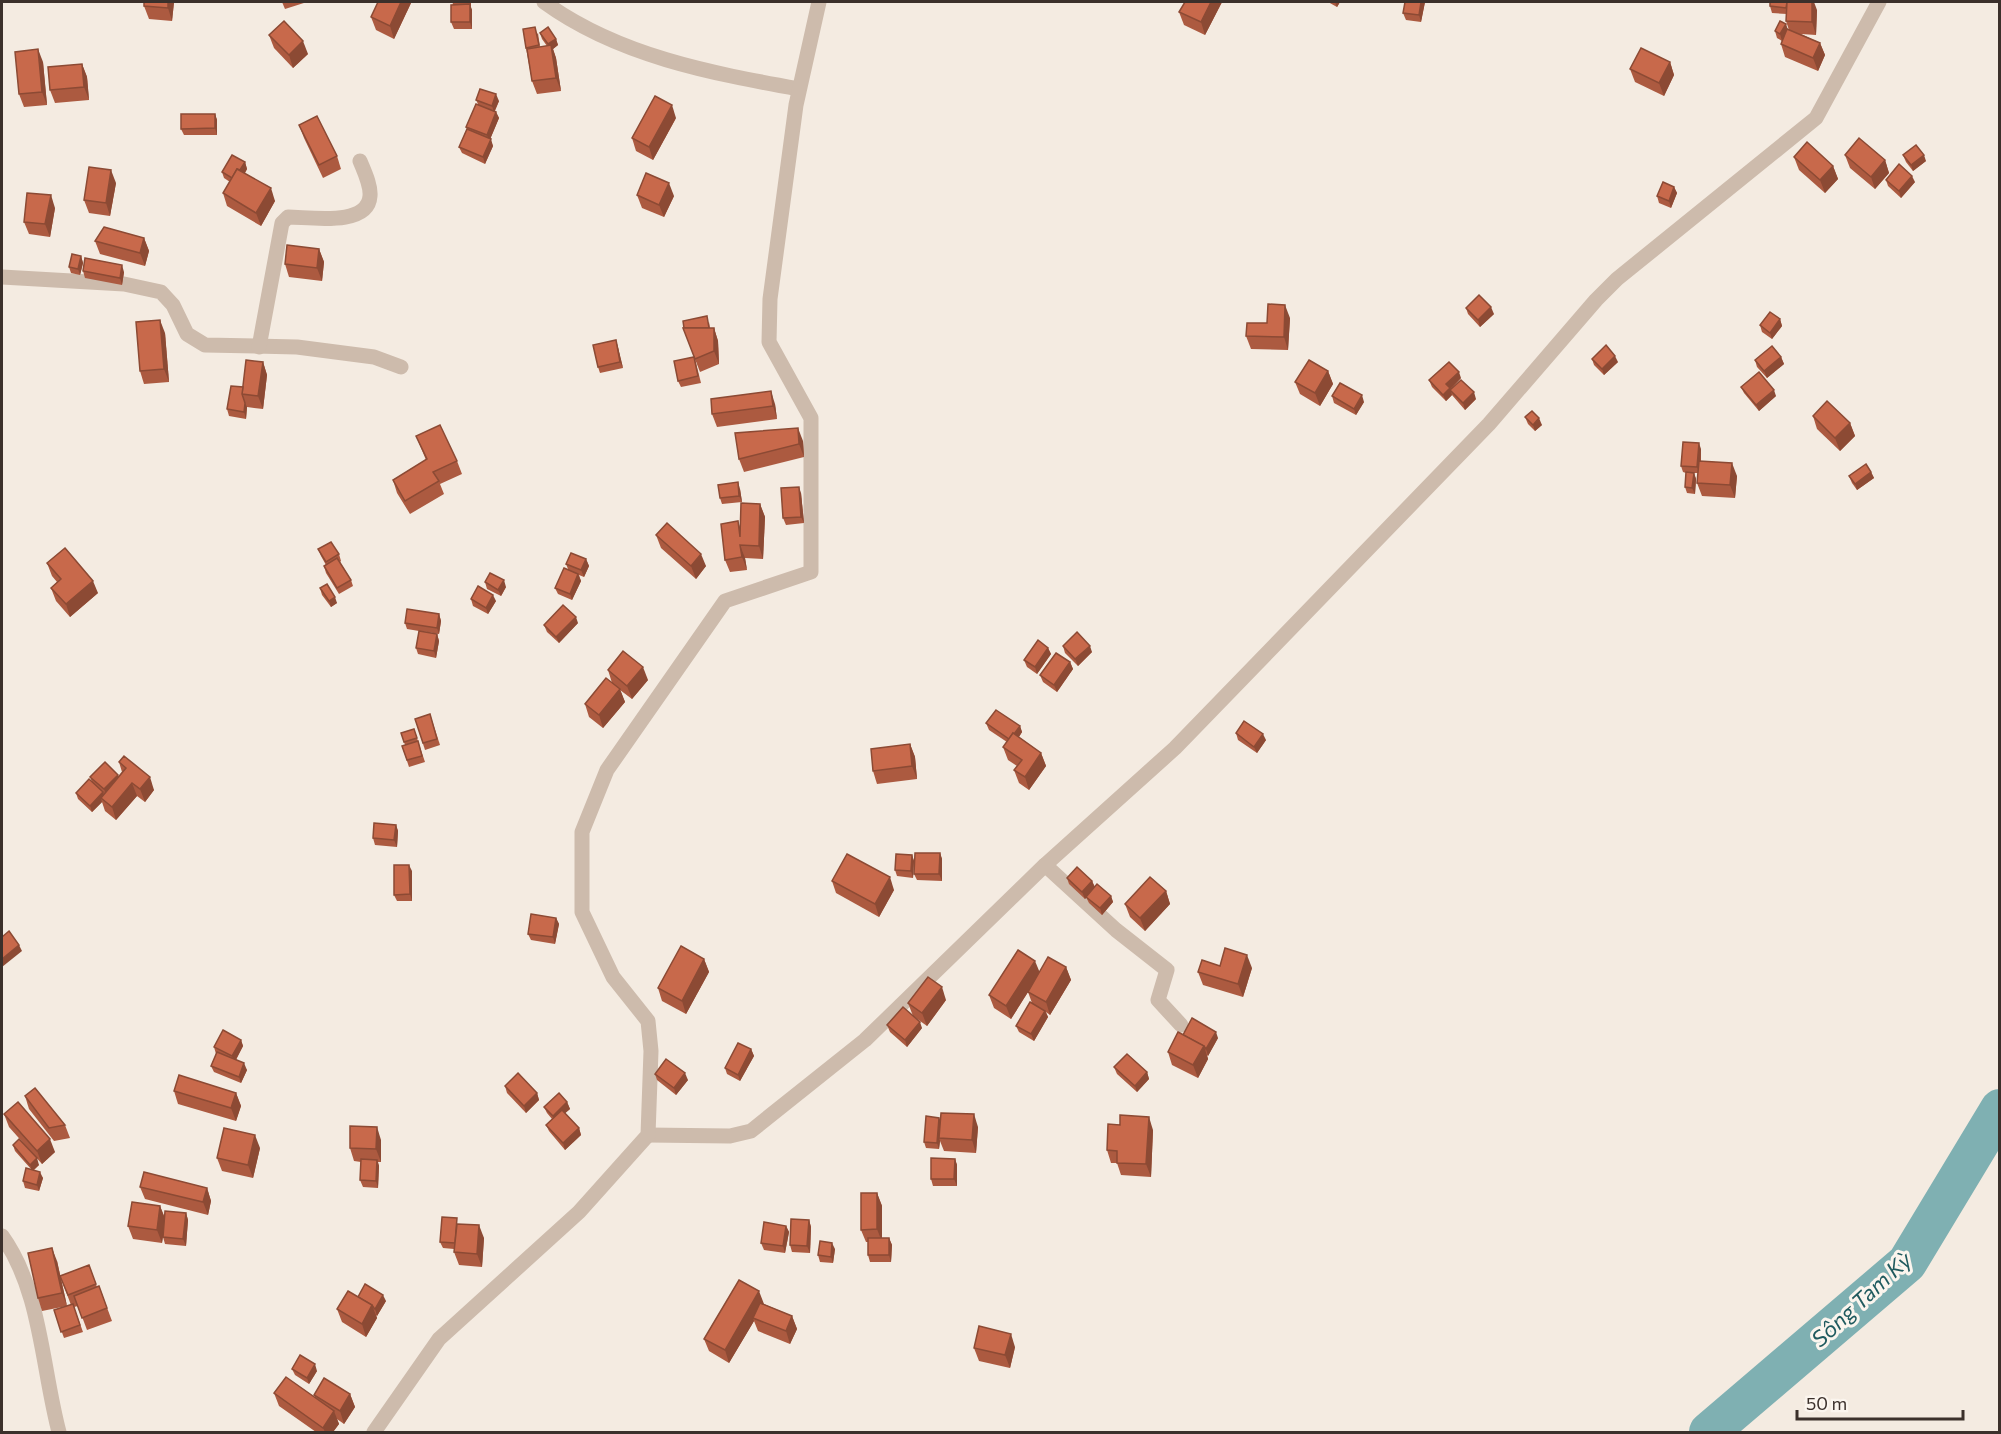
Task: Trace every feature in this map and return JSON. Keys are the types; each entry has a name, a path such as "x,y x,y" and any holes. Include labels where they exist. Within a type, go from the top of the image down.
{"street":[{"path":"544,2 590,31 654,55 704,71 800,89"},
{"path":"374,1432 439,1339 579,1212 648,1135 651,1051 648,1021 613,977 582,912 582,832 607,770 725,601 811,572 811,418 769,342 770,299 800,89 819,2"},
{"path":"648,1135 729,1136 751,1131 865,1040 1045,865 1175,748 1489,424 1610,286 1816,118 1879,2"},
{"path":"259,347 282,223 288,217 350,217 361,214 370,196 360,160"},
{"path":"2,277 124,284 161,292 173,305 182,328 195,341 205,345 297,347 344,352 374,357 401,367"},
{"path":"1045,865 1116,930 1167,970 1158,1000 1181,1025"},
{"path":"2,1236 27,1283 59,1432"}],"building":[{"path":"144,2 168,2 168,8 144,6"},
{"path":"378,2 401,2 390,26 371,17"},
{"path":"1185,2 1211,2 1201,22 1179,12"},
{"path":"1405,2 1421,2 1419,15 1403,13"},
{"path":"1770,2 1787,2 1786,8 1770,6"},
{"path":"1787,2 1812,2 1812,22 1786,21"},
{"path":"470,4 470,22 451,22 451,5"},
{"path":"284,21 303,41 289,55 269,35"},
{"path":"1780,21 1786,24 1780,34 1775,31"},
{"path":"535,27 539,45 526,48 523,29"},
{"path":"548,27 556,39 548,44 540,33"},
{"path":"1787,29 1820,43 1813,58 1781,44"},
{"path":"551,45 556,78 532,81 527,49"},
{"path":"1641,48 1670,62 1659,83 1630,69"},
{"path":"38,49 42,92 19,94 15,52"},
{"path":"82,64 84,87 50,90 48,67"},
{"path":"480,89 496,94 492,106 476,100"},
{"path":"655,96 672,105 649,147 632,138"},
{"path":"476,104 496,112 487,135 466,127"},
{"path":"181,114 215,114 215,128 181,129"},
{"path":"317,116 337,156 319,165 299,125"},
{"path":"467,129 491,139 483,157 459,147"},
{"path":"1859,138 1885,160 1871,177 1845,155"},
{"path":"1807,142 1833,166 1820,180 1794,157"},
{"path":"1916,145 1924,155 1911,165 1903,155"},
{"path":"232,155 245,162 232,178 222,172"},
{"path":"1899,164 1912,176 1899,191 1886,180"},
{"path":"89,167 111,170 106,203 84,200"},
{"path":"237,169 271,188 256,213 223,193"},
{"path":"646,173 669,183 659,205 637,195"},
{"path":"1663,182 1674,187 1669,201 1657,196"},
{"path":"27,193 51,195 45,224 24,222"},
{"path":"104,227 144,238 140,253 95,241"},
{"path":"287,245 319,249 317,268 285,264"},
{"path":"72,254 81,256 78,269 69,267"},
{"path":"85,258 122,265 120,278 83,271"},
{"path":"1479,295 1491,307 1478,320 1466,308"},
{"path":"1268,304 1285,305 1284,337 1246,336 1247,323 1267,323"},
{"path":"1770,312 1780,319 1770,333 1760,325"},
{"path":"707,316 709,328 684,328 683,321"},
{"path":"160,320 164,369 140,371 136,322"},
{"path":"683,328 714,328 714,351 695,359"},
{"path":"616,340 620,362 598,367 593,345"},
{"path":"1606,345 1615,356 1602,369 1592,359"},
{"path":"1772,346 1781,357 1764,371 1755,360"},
{"path":"694,357 698,376 678,381 674,361"},
{"path":"246,360 263,362 258,396 242,394"},
{"path":"1309,360 1328,371 1315,393 1295,382"},
{"path":"1449,362 1459,372 1446,384 1450,388 1443,395 1429,380"},
{"path":"1759,372 1774,390 1756,405 1741,387"},
{"path":"1461,380 1474,392 1463,403 1450,390"},
{"path":"1340,383 1362,395 1354,409 1332,396"},
{"path":"231,386 243,387 244,412 227,409"},
{"path":"771,391 773,406 712,414 711,399"},
{"path":"1827,401 1850,423 1835,438 1813,416"},
{"path":"1532,411 1539,418 1533,425 1525,417"},
{"path":"440,425 457,461 433,472 439,481 405,501 393,480 427,459 416,436"},
{"path":"798,428 799,444 739,459 735,433"},
{"path":"1683,442 1699,443 1697,467 1681,466"},
{"path":"1699,461 1732,463 1730,485 1697,483"},
{"path":"1866,464 1871,472 1855,484 1849,476"},
{"path":"1686,472 1694,473 1692,488 1685,487"},
{"path":"738,482 739,496 720,498 718,485"},
{"path":"799,487 801,517 783,518 781,488"},
{"path":"741,503 760,504 759,546 740,545 742,557 725,560 721,524 738,521 740,537"},
{"path":"667,523 701,554 691,566 656,535"},
{"path":"331,542 339,554 326,562 318,549"},
{"path":"65,548 93,581 66,604 51,588 61,579 47,563"},
{"path":"571,553 586,559 581,570 566,564"},
{"path":"337,558 351,580 337,588 324,566"},
{"path":"564,568 578,574 570,594 555,588"},
{"path":"490,573 504,580 498,590 485,582"},
{"path":"327,584 335,597 329,601 320,588"},
{"path":"478,586 493,595 486,608 471,599"},
{"path":"563,605 576,617 556,637 544,625"},
{"path":"407,609 439,614 437,628 405,623"},
{"path":"419,631 437,634 434,651 416,648"},
{"path":"1077,632 1090,646 1075,659 1063,646"},
{"path":"1038,640 1048,648 1035,667 1024,660"},
{"path":"623,651 643,667 627,686 608,670"},
{"path":"1056,653 1070,662 1054,685 1040,675"},
{"path":"606,678 620,689 599,715 585,704"},
{"path":"996,710 1020,726 1009,739 986,723"},
{"path":"430,714 437,739 423,743 415,719"},
{"path":"1244,721 1263,734 1254,747 1236,733"},
{"path":"414,729 417,738 404,742 401,733"},
{"path":"1013,733 1041,753 1025,777 1014,770 1022,760 1003,747"},
{"path":"418,741 422,756 407,760 402,746"},
{"path":"910,744 912,766 873,771 871,749"},
{"path":"124,756 150,777 140,789 132,783 112,807 101,798 126,768 119,762"},
{"path":"105,762 118,775 104,789 90,777"},
{"path":"89,779 103,792 90,806 76,793"},
{"path":"374,823 396,825 394,840 373,838"},
{"path":"915,853 940,853 939,874 914,874"},
{"path":"847,854 890,877 875,904 832,881"},
{"path":"896,854 912,855 911,871 895,870"},
{"path":"394,865 409,865 410,894 394,895"},
{"path":"1077,867 1092,881 1082,892 1067,878"},
{"path":"1150,877 1166,891 1140,918 1125,904"},
{"path":"1097,884 1111,896 1100,908 1086,897"},
{"path":"531,914 556,918 553,937 528,934"},
{"path":"9,931 19,945 2,959 2,937"},
{"path":"681,946 704,959 682,1001 658,988"},
{"path":"1225,948 1247,955 1238,984 1198,972 1202,960 1220,966"},
{"path":"1018,950 1035,961 1006,1006 989,995"},
{"path":"1048,957 1066,967 1046,1002 1028,992"},
{"path":"928,977 942,987 922,1013 908,1003"},
{"path":"1030,1002 1045,1011 1031,1034 1016,1026"},
{"path":"903,1007 920,1022 905,1040 887,1025"},
{"path":"1192,1018 1216,1032 1206,1049 1183,1035"},
{"path":"223,1030 241,1040 232,1056 214,1047"},
{"path":"1178,1032 1204,1046 1193,1065 1168,1052"},
{"path":"738,1043 751,1049 738,1075 725,1068"},
{"path":"217,1052 244,1063 239,1077 211,1066"},
{"path":"1127,1054 1147,1072 1135,1086 1114,1067"},
{"path":"666,1059 685,1073 674,1088 655,1074"},
{"path":"518,1073 537,1093 524,1106 505,1086"},
{"path":"179,1075 236,1093 231,1108 174,1091"},
{"path":"35,1088 65,1125 49,1128 25,1096"},
{"path":"559,1093 567,1102 553,1116 544,1107"},
{"path":"18,1102 50,1139 37,1151 4,1114"},
{"path":"562,1110 579,1128 563,1143 546,1125"},
{"path":"941,1113 974,1114 972,1140 939,1138"},
{"path":"1120,1115 1149,1117 1146,1164 1117,1163 1117,1151 1107,1150 1108,1124 1120,1125"},
{"path":"926,1116 939,1118 937,1143 924,1142"},
{"path":"350,1126 377,1127 376,1149 350,1148"},
{"path":"224,1128 255,1135 248,1165 217,1158"},
{"path":"19,1139 37,1158 30,1165 13,1145"},
{"path":"931,1158 955,1159 954,1179 931,1179"},
{"path":"361,1159 377,1160 376,1181 360,1180"},
{"path":"26,1168 40,1172 37,1185 23,1181"},
{"path":"144,1172 207,1188 203,1202 140,1187"},
{"path":"861,1193 877,1193 877,1229 861,1230"},
{"path":"132,1202 160,1206 157,1230 128,1226"},
{"path":"165,1211 186,1213 183,1239 163,1237"},
{"path":"442,1217 457,1218 455,1243 440,1242"},
{"path":"791,1219 809,1220 807,1246 790,1245"},
{"path":"764,1222 786,1226 783,1246 761,1243"},
{"path":"457,1224 479,1225 477,1254 454,1252"},
{"path":"868,1238 889,1238 889,1255 868,1255"},
{"path":"820,1241 832,1243 831,1257 818,1255"},
{"path":"52,1248 62,1293 38,1298 28,1253"},
{"path":"89,1265 96,1284 68,1295 60,1276"},
{"path":"739,1280 759,1291 725,1350 704,1339"},
{"path":"365,1284 383,1295 375,1309 358,1297"},
{"path":"99,1286 107,1308 82,1318 74,1296"},
{"path":"348,1291 372,1305 362,1324 337,1309"},
{"path":"760,1303 792,1316 786,1331 753,1318"},
{"path":"73,1304 80,1325 61,1332 54,1310"},
{"path":"979,1326 1011,1334 1005,1355 974,1348"},
{"path":"300,1355 315,1364 307,1378 292,1369"},
{"path":"286,1377 334,1411 323,1428 274,1393"},
{"path":"324,1378 350,1394 340,1411 314,1395"}],"waterway":[{"name":"Sông Tam Kỳ","path":"1709,1432 1907,1263 2000,1109"}]}
